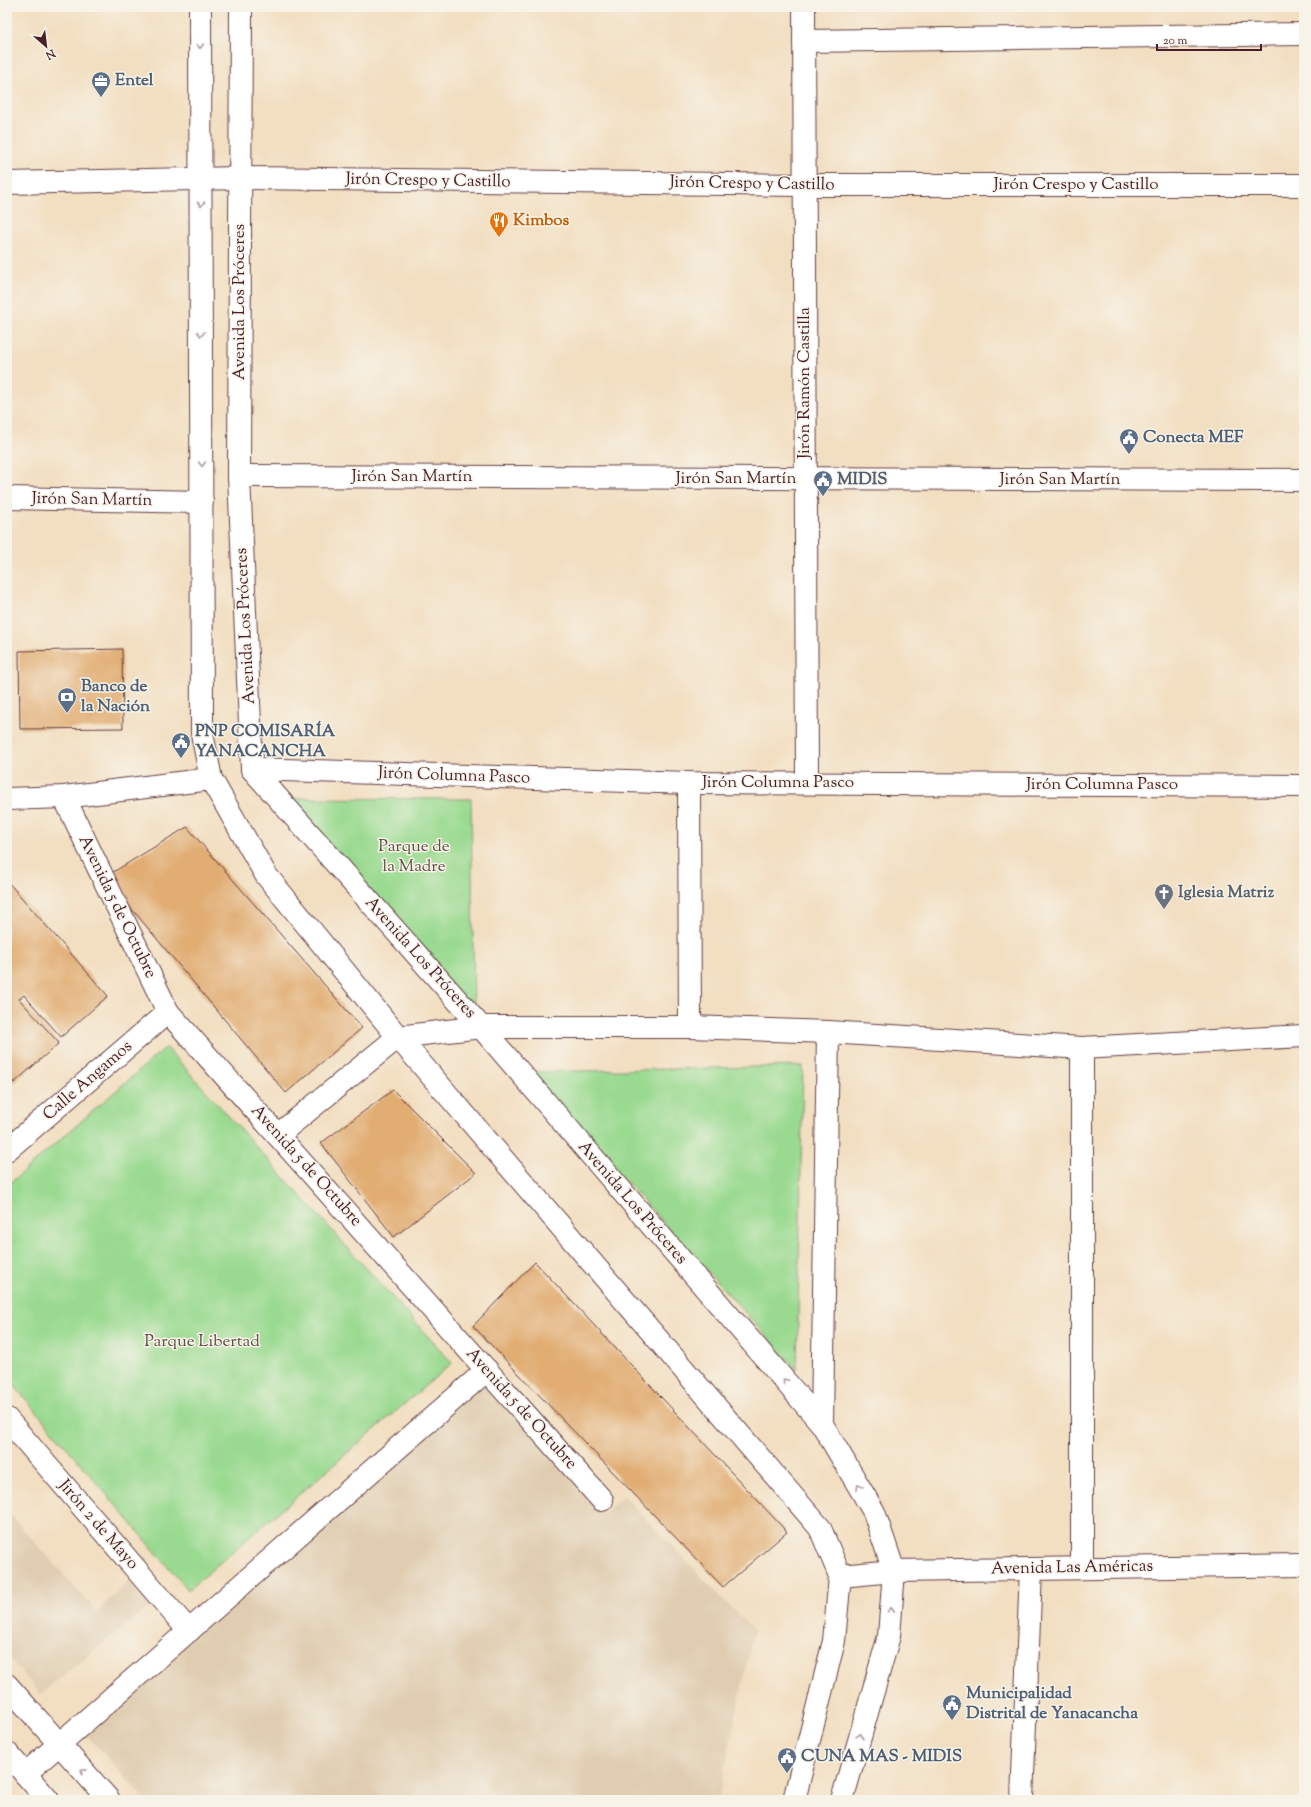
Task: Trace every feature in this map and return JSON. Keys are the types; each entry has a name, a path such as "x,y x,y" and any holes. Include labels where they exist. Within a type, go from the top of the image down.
{"street":[{"path":"200,7 202,733 211,779 266,875 398,1037 820,1528 840,1576 834,1641 794,1800"},
{"name":"Avenida Los Próceres","path":"241,7 239,476 252,769 481,1027 822,1424 874,1512 894,1571 889,1636 842,1800"},
{"name":"Jirón Ramón Castilla","path":"804,7 807,784"},
{"path":"804,41 1304,34"},
{"name":"Jirón Crespo y Castillo","path":"7,183 240,178 804,185 1304,185"},
{"name":"Jirón San Martín","path":"239,476 1304,480"},
{"name":"Jirón San Martín","path":"7,498 202,502"},
{"name":"Jirón Columna Pasco","path":"252,769 689,783 1304,786"},
{"path":"7,799 64,797 211,779"},
{"path":"689,783 690,1026"},
{"name":"Avenida 5 de Octubre","path":"64,797 168,1012 602,1500"},
{"name":"Calle Angamos","path":"7,1150 168,1012"},
{"path":"278,1135 398,1037 481,1027 690,1026 828,1032 1082,1048 1304,1036"},
{"path":"822,1424 828,1032"},
{"path":"1082,1048 1082,1568"},
{"path":"25,1774 487,1370"},
{"name":"Jirón 2 de Mayo","path":"7,1419 189,1631"},
{"name":"Avenida Las Américas","path":"840,1576 894,1571 1304,1565"},
{"path":"1022,1800 1032,1569"},
{"path":"7,1685 109,1800"},
{"path":"7,1753 48,1800"}],"shaded area":[{"path":"487,1380 604,1513 624,1496 754,1631 718,1800 146,1800 84,1732"},
{"path":"7,1511 97,1612 130,1579 150,1606 40,1694 7,1655"}],"green space":[{"name":"Parque de la Madre","path":"286,798 471,799 474,1013"},
{"name":"Parque Libertad","path":"166,1047 452,1363 188,1590 7,1377 7,1186"},
{"path":"803,1066 797,1370 527,1072"}],"building":[{"path":"122,649 123,728 20,729 19,651"},
{"path":"187,827 362,1028 286,1093 105,877"},
{"path":"7,881 108,996 61,1037 24,995 19,999 59,1043 14,1083 7,1074"},
{"path":"393,1090 476,1173 394,1237 321,1143"},
{"path":"535,1262 787,1532 723,1587 473,1326"}],"place":[{"name":"Entel","path":"101,98"},
{"name":"Kimbos","path":"499,238"},
{"name":"Conecta MEF","path":"1129,455"},
{"name":"MIDIS","path":"823,497"},
{"name":"Banco de la Nación","path":"67,714"},
{"name":"PNP COMISARÍA YANACANCHA","path":"181,759"},
{"name":"Iglesia Matriz","path":"1164,910"},
{"name":"Municipalidad Distrital de Yanacancha","path":"952,1721"},
{"name":"CUNA MAS - MIDIS","path":"787,1774"}]}
